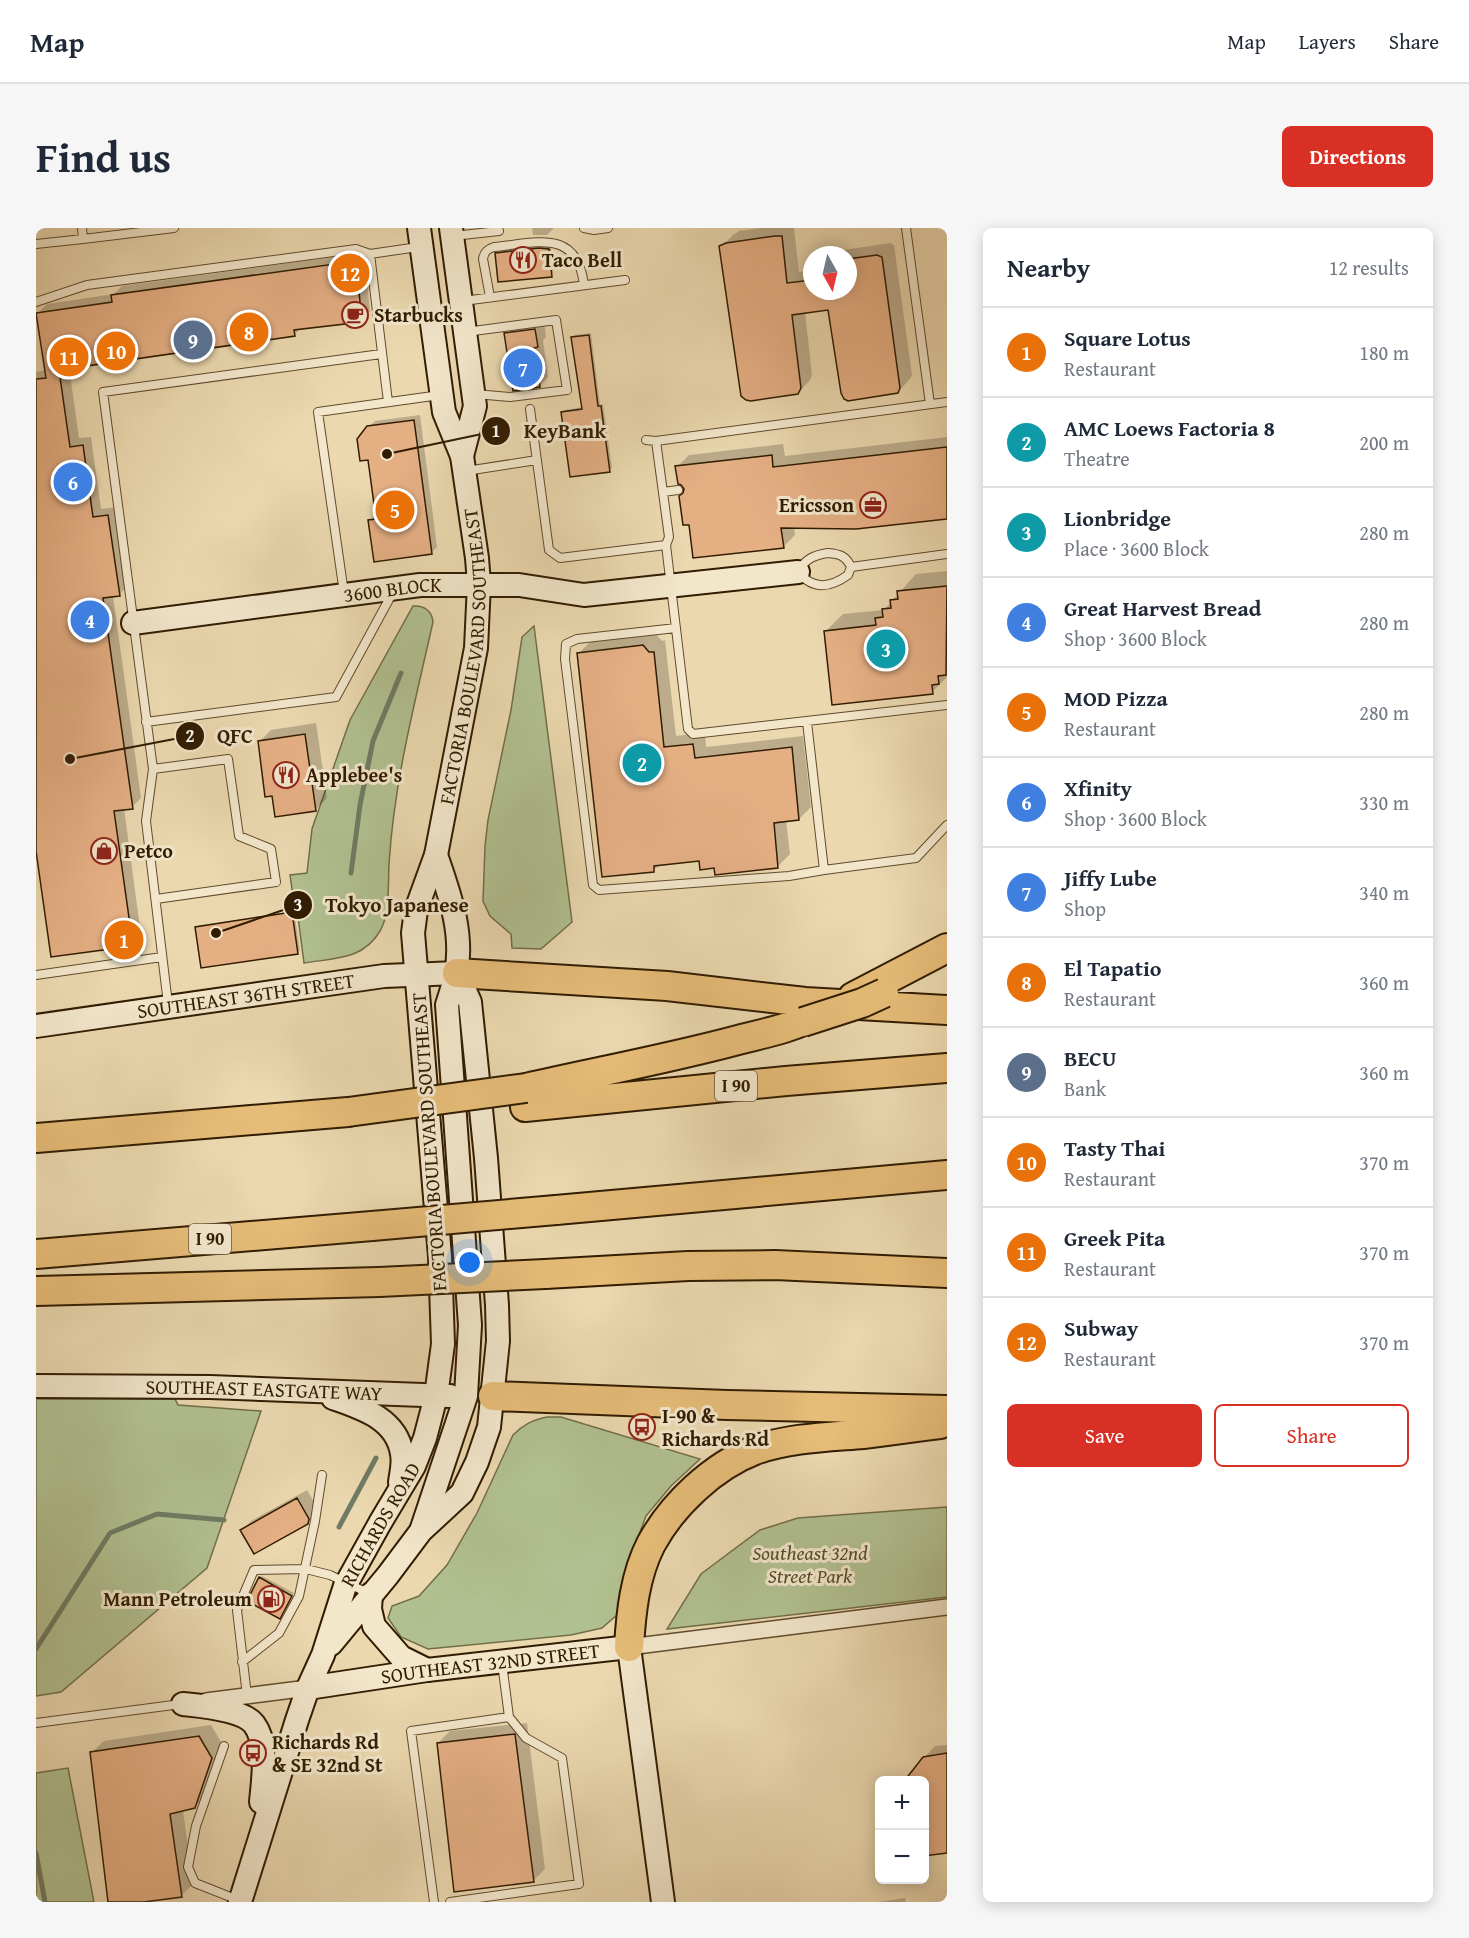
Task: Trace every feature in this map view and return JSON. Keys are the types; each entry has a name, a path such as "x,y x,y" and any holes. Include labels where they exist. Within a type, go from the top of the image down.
{"highway":[{"path":"36,1138 526,1098 803,1022 862,1003 947,948"},
{"path":"882,988 947,963"},
{"path":"457,972 667,986 816,1003 947,1010"},
{"name":"I 90","path":"526,1098 947,1068"},
{"name":"I 90","path":"36,1254 947,1175"},
{"path":"36,1290 379,1282 688,1266 775,1265 947,1273"},
{"path":"688,1266 947,1292"},
{"path":"480,1396 947,1410"},
{"path":"629,1647 631,1613 640,1573 651,1544 695,1487 725,1464 755,1450 809,1438 866,1434 947,1423"}],"main road":[{"name":"FACTORIA BOULEVARD SOUTHEAST","path":"451,232 475,406 463,464"},
{"name":"FACTORIA BOULEVARD SOUTHEAST","path":"420,237 441,395 444,412 463,464 479,585 476,648 436,855 416,910 413,933 440,1257 443,1344 436,1396"},
{"name":"3600 BLOCK","path":"133,623 420,585 519,585 584,595 798,572"},
{"name":"FACTORIA BOULEVARD SOUTHEAST","path":"436,855 453,905 458,936 457,972 470,1002 486,1158 498,1341 480,1396"},
{"name":"SOUTHEAST 36TH STREET","path":"36,1023 381,977 457,972"},
{"name":"SOUTHEAST EASTGATE WAY","path":"36,1386 210,1387 480,1396"},
{"path":"309,1390 374,1414 395,1434 403,1455 395,1499"},
{"name":"RICHARDS ROAD","path":"240,1901 308,1688 323,1655 347,1582 414,1466 425,1438 436,1396"},
{"name":"RICHARDS ROAD","path":"421,1531 480,1396"},
{"name":"RICHARDS ROAD","path":"323,1655 421,1531 462,1494 477,1462 489,1427 480,1396"},
{"path":"371,1594 370,1609 374,1626 401,1657 428,1670"},
{"path":"629,1647 663,1902"},
{"name":"SOUTHEAST 32ND STREET","path":"308,1688 428,1670 629,1647"},
{"path":"183,1704 236,1714 254,1724 264,1752 255,1851"}],"street":[{"name":"SOUTHEAST 32ND STREET","path":"629,1647 947,1607"},
{"name":"SOUTHEAST 32ND STREET","path":"183,1704 308,1688"}],"lane":[{"path":"82,228 83,239"},
{"path":"36,244 174,228"},
{"path":"451,232 499,231 498,228"},
{"path":"584,228 594,230 608,228"},
{"path":"906,228 930,404"},
{"path":"36,302 87,285 356,249 370,254 420,237"},
{"path":"490,297 483,259 488,249 494,247 547,242 564,246 578,259 584,285"},
{"path":"370,254 388,402"},
{"path":"461,301 625,280"},
{"path":"465,332 556,320 567,390 510,396 473,394"},
{"path":"168,1006 146,821 153,769 103,393 381,354"},
{"path":"344,595 318,412 441,395"},
{"path":"646,440 656,441 947,402"},
{"path":"530,410 549,550 560,558 666,545"},
{"path":"656,441 669,537 666,545 688,729 693,734 947,705"},
{"path":"463,464 537,460"},
{"path":"663,492 678,490"},
{"path":"828,553 840,554 848,560 851,567 848,575 831,584 813,584 805,580 798,572 809,558 828,553"},
{"path":"851,567 947,554"},
{"path":"146,722 336,696 395,588"},
{"path":"676,628 577,639 566,644 565,659 593,885 599,890 789,876 916,858 947,825"},
{"path":"807,722 824,870"},
{"path":"153,769 228,759 239,836 272,849 276,882 156,899"},
{"path":"36,975 162,957"},
{"path":"242,1662 279,1633 299,1596 306,1569 322,1475"},
{"path":"247,1696 237,1610 254,1570 306,1569 330,1575 371,1594"},
{"path":"450,1902 579,1884 562,1758 526,1738 509,1717 502,1661"},
{"name":"SOUTHEAST 32ND STREET","path":"36,1723 183,1704"},
{"path":"434,1902 411,1731 509,1717"},
{"path":"224,1746 196,1826 188,1867 195,1883 240,1901"}],"green space":[{"path":"413,606 427,610 433,622 400,772 389,864 388,899 383,924 373,940 357,953 304,963 298,917 304,907 301,899 293,896 290,875 307,873 312,829 350,720"},
{"path":"534,626 572,922 541,949 512,948 511,934 490,916 483,901 488,820 511,710 522,637"},
{"path":"36,1399 175,1399 178,1405 261,1411 207,1568 61,1692 36,1696"},
{"path":"547,1417 561,1417 700,1459 671,1486 646,1516 629,1561 618,1614 602,1628 571,1635 428,1649 401,1637 388,1618 392,1606 419,1596 447,1565 477,1513 513,1435 528,1423"},
{"name":"Southeast 32nd Street Park","path":"947,1507 947,1597 667,1629 701,1574 760,1530 798,1518"},
{"path":"68,1768 94,1902 36,1902 36,1773"}],"building":[{"path":"782,236 787,283 803,281 803,300 857,300 857,258 877,255 882,257 900,388 898,393 848,401 844,399 841,393 828,310 792,315 801,388 798,394 751,401 741,396 719,246 726,243"},
{"name":"Taco Bell","path":"549,249 552,277 498,282 495,253"},
{"path":"356,261 362,322 294,330 295,336 59,370 70,447 83,445 93,517 108,515 120,596 103,598 133,809 114,811 133,946 51,957 36,851 36,379 46,378 36,313 112,302 111,295"},
{"path":"535,329 538,347 534,348 540,387 513,391 504,333"},
{"path":"589,335 598,406 601,406 610,472 570,477 561,412 582,409 571,337"},
{"path":"414,420 432,554 374,562 368,520 376,519 368,460 360,461 357,439 367,426"},
{"path":"947,447 947,519 856,529 781,528 784,548 693,558 689,525 683,525 679,496 684,489 678,484 675,466 772,455 773,467"},
{"path":"947,586 946,675 938,676 939,684 932,685 933,694 832,705 824,631 876,625 875,618 883,617 882,609 891,608 890,600 898,599 897,591"},
{"path":"643,645 649,652 654,652 664,747 693,744 695,758 792,747 799,820 774,823 778,868 715,875 714,868 700,870 699,861 654,866 654,872 602,877 577,653"},
{"name":"Applebee's","path":"305,734 316,811 275,817 272,796 265,797 258,741"},
{"path":"292,912 298,954 201,968 195,927"},
{"path":"297,1498 309,1519 308,1524 254,1554 240,1530"},
{"name":"Mann Petroleum","path":"259,1577 292,1596 280,1619 247,1601"},
{"path":"515,1734 534,1882 454,1892 437,1743"},
{"path":"199,1736 212,1758 195,1808 170,1814 182,1897 144,1902 108,1902 90,1752"},
{"path":"947,1753 947,1853 929,1855 929,1776 908,1776 923,1757"}],"waterway":[{"path":"351,873 360,805 373,741 401,673"},
{"path":"339,1527 376,1458"},
{"path":"36,1649 110,1533 157,1514 224,1520"},
{"path":"36,1853 45,1902"}],"place":[{"name":"Taco Bell","path":"523,260"},
{"name":"Subway","path":"350,273"},
{"name":"Starbucks","path":"355,315"},
{"name":"El Tapatio","path":"249,332"},
{"name":"BECU","path":"193,340"},
{"name":"Tasty Thai","path":"116,351"},
{"name":"Greek Pita","path":"69,357"},
{"name":"Jiffy Lube","path":"523,368"},
{"name":"KeyBank","path":"387,454"},
{"name":"Xfinity","path":"73,482"},
{"name":"Ericsson","path":"873,505"},
{"name":"MOD Pizza","path":"395,510"},
{"name":"Great Harvest Bread","path":"90,620"},
{"name":"Lionbridge","path":"886,649"},
{"name":"QFC","path":"70,759"},
{"name":"AMC Loews Factoria 8","path":"642,763"},
{"name":"Applebee's","path":"286,775"},
{"name":"Petco","path":"104,851"},
{"name":"Tokyo Japanese","path":"216,933"},
{"name":"Square Lotus","path":"124,940"},
{"name":"I-90 & Richards Rd","path":"642,1427"},
{"name":"Mann Petroleum","path":"271,1599"},
{"name":"Richards Rd & SE 32nd St","path":"253,1753"}]}
